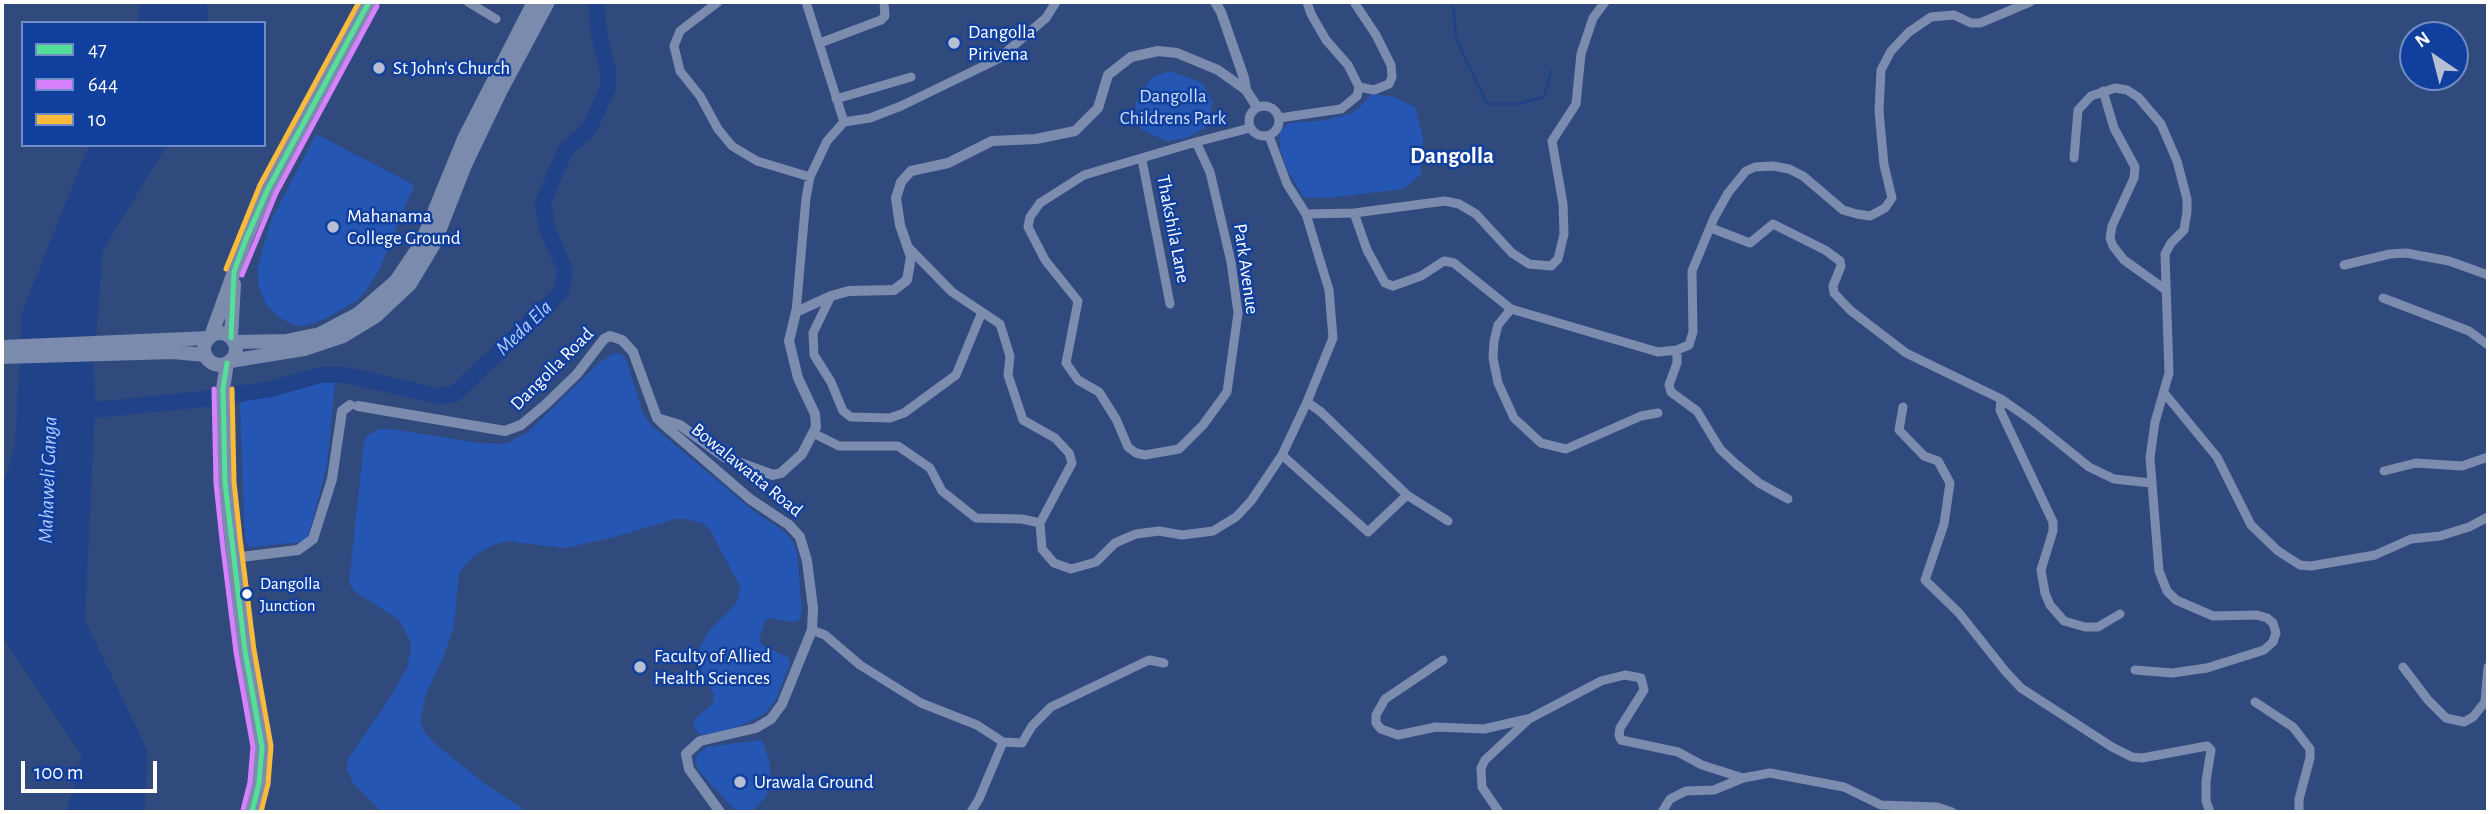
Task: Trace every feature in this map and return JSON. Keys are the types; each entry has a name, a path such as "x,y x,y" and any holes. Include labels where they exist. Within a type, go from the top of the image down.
{"highway":[{"path":"223,389 208,358 205,343 210,337 268,189 369,2"},
{"path":"234,272 234,356 228,362 223,389 225,483 245,651 262,747 259,783 252,812"},
{"path":"210,337 222,334 233,340"},
{"path":"208,358 215,364 228,362"}],"main road":[{"path":"233,340 286,341 320,334 358,314 397,281 421,244 469,129 534,2"},
{"path":"228,362 304,349 336,339 376,316 404,290 425,262 434,244 465,165 548,2"},
{"path":"2,357 134,348 210,337"},
{"path":"2,347 134,348 208,358"}],"street":[{"path":"468,2 496,19"},
{"path":"718,2 680,31 674,46 680,71 700,96 718,129 732,146 757,161 810,177"},
{"path":"806,2 844,122"},
{"path":"820,43 881,20 886,16 884,2"},
{"path":"657,418 680,425 724,457 773,475 781,472 802,454 816,427 815,414 798,378 789,341 796,312 806,198 810,177 827,141 844,122 870,118 901,106 998,60 1046,18 1056,2"},
{"path":"1215,2 1221,12 1246,90"},
{"path":"1279,118 1341,109 1357,96 1359,87 1348,65 1326,40 1307,2"},
{"path":"1354,2 1376,35 1391,65 1392,77 1389,84 1374,90 1359,87"},
{"path":"1306,214 1354,213 1445,201 1459,204 1476,214 1512,253 1529,264 1551,266 1558,259 1564,234 1563,204 1552,141 1576,104 1581,54 1593,18 1605,2"},
{"path":"1354,213 1367,250 1385,283 1393,286 1421,276 1444,261 1454,263 1511,309 1658,352 1677,350 1689,345 1693,332 1692,271 1728,193 1746,171 1755,167 1773,166 1803,176 1843,210 1857,214 1870,216 1885,208 1892,198 1884,165 1879,111 1881,71 1891,51 1909,32 1931,17 1954,15 1971,23 1980,23 2030,2"},
{"path":"796,312 849,291 894,290 907,280 911,257 900,225 896,198 901,182 911,171 948,163 992,141 1036,139 1075,131 1098,108 1108,75 1131,57 1158,51 1177,52 1218,70 1246,90 1257,107"},
{"path":"836,99 911,77"},
{"path":"2074,158 2078,110 2091,96 2115,88 2127,90 2138,97 2161,124 2177,161 2187,199 2187,212 2184,230 2171,243 2165,254 2169,373 2155,422 2150,458 2159,571 2167,591 2176,600 2213,617 2257,615 2267,618 2273,623 2276,633 2273,642 2264,650 2207,668 2172,673 2135,670"},
{"path":"2103,91 2114,128 2135,167 2134,178 2112,226 2110,238 2124,260 2166,290"},
{"path":"1257,107 1271,107 1279,118 1276,131 1269,136 1258,136 1250,128 1250,114 1257,107"},
{"path":"1196,142 1250,128"},
{"path":"909,248 952,292 1000,324 1010,356 1008,375 1023,420 1055,438 1069,453 1072,463 1040,523 1042,549 1054,563 1071,569 1096,562 1115,543 1136,534 1160,531 1182,535 1213,531 1236,517 1251,501 1282,455 1333,338 1329,290 1306,214 1287,184 1269,136"},
{"name":"Park Avenue","path":"1196,142 1210,172 1231,262 1238,313 1227,391 1203,425 1180,449 1145,455 1128,447 1116,419 1099,393 1078,380 1066,363 1079,301 1045,260 1028,227 1030,217 1040,204 1084,175 1196,142"},
{"name":"Thakshila Lane","path":"1142,159 1170,304"},
{"path":"1711,229 1750,243 1773,224 1825,250 1840,261 1841,266 1833,286 1834,293 1850,310 1906,353 2001,400 2031,420 2089,467 2114,479 2151,483"},
{"path":"2344,265 2406,253 2449,261 2488,275"},
{"path":"831,296 813,332 814,355 831,382 843,411 851,417 890,418 904,413 956,375 982,312"},
{"path":"2383,298 2469,331 2488,345"},
{"path":"1511,309 1498,325 1494,341 1493,358 1498,383 1514,418 1541,443 1566,449 1641,416 1658,413"},
{"name":"Dangolla Road","path":"233,558 298,550 313,539 332,479 342,411 354,405 505,431 521,425 545,405 577,374 604,339 610,336 622,340 633,352 657,418"},
{"path":"1677,350 1677,363 1669,385 1671,392 1697,411 1720,449 1735,464 1759,483 1788,499"},
{"path":"2165,394 2217,457 2251,525 2278,551 2300,565 2311,566 2375,555 2411,539 2440,536 2469,527 2488,517"},
{"path":"2001,400 2000,410 2053,522 2042,570 2045,593 2050,605 2064,621 2085,627 2098,627 2120,614"},
{"path":"1307,402 1321,412 1407,495 1448,522"},
{"path":"1903,407 1899,430 1924,456 1938,461 1950,483 1944,524 1925,580 1959,613 2021,688 2112,747 2132,757 2142,758 2207,746 2211,750 2206,781 2206,801 2210,812"},
{"name":"Bowalawatta Road","path":"657,418 750,499 789,525 800,537 807,561 813,608 812,630 782,704 771,719 755,728 699,741 686,754 689,769 720,812"},
{"path":"813,433 839,446 898,446 930,468 943,491 976,518 1022,519 1040,523"},
{"path":"1282,455 1368,532 1407,495"},
{"path":"2385,471 2416,463 2462,466 2488,457"},
{"path":"812,630 825,635 860,665 921,703 977,725 1003,742 1022,743 1032,726 1051,707 1149,660 1164,663"},
{"path":"1443,660 1385,699 1376,715 1376,723 1381,729 1398,735 1436,727 1484,729 1529,719"},
{"path":"2403,667 2427,700 2446,718 2464,722 2473,717 2485,702 2488,667"},
{"path":"1499,812 1482,787 1481,768 1485,760 1529,719 1601,681 1625,675 1640,678 1644,690 1620,728 1621,740 1678,752 1702,765 1742,778"},
{"path":"2255,702 2293,727 2310,749 2299,799 2299,812"},
{"path":"971,812 1003,742"},
{"path":"1662,812 1670,799 1686,791 1714,790 1742,778 1770,773 1844,787 1881,805 1937,807 1952,812"}],"green space":[{"name":"Dangolla Childrens Park","path":"1170,71 1203,83 1213,103 1205,128 1186,138 1166,141 1141,129 1135,104 1151,78"},
{"path":"1372,94 1394,97 1415,107 1423,137 1421,174 1403,189 1326,198 1303,197 1286,167 1280,148 1280,131 1289,123 1320,121 1350,114"},
{"name":"Mahanama College Ground","path":"316,134 414,185 379,270 365,292 356,301 327,318 304,326 293,325 277,316 266,304 259,287 257,269 271,221"},
{"path":"615,353 622,354 627,362 642,411 651,425 750,508 786,533 793,542 797,553 802,612 799,620 792,622 770,618 765,621 759,639 762,645 789,658 790,664 776,700 764,714 727,730 701,735 693,724 713,703 714,694 695,658 708,632 737,602 741,588 710,530 704,524 675,519 565,548 506,541 490,546 474,556 459,572 454,626 426,694 420,720 432,741 485,784 527,812 382,812 353,783 347,769 348,759 391,696 407,668 411,650 410,640 398,619 354,591 349,583 366,436 380,429 391,429 478,443 506,444 527,433 600,362"},
{"path":"328,379 335,383 327,465 309,534 304,542 249,547 245,540 240,405 245,399"},
{"name":"Urawala Ground","path":"762,740 770,764 770,787 764,799 751,812 737,812 699,771 695,761 698,754 707,747"}],"water":[{"path":"140,2 206,2 209,21 138,21"},
{"name":"Mahaweli Ganga","path":"88,147 166,147 103,250 94,360 95,410 85,620 147,750 145,812 66,812 82,756 2,636 2,489 15,444 22,312"}],"waterway":[{"name":"Meda Ela","path":"231,395 271,389 320,375 346,375 438,396 455,394 561,292 565,270 547,228 543,202 565,151 589,129 608,88 608,70 599,34 596,2"},
{"path":"1453,2 1456,39 1487,104 1518,104 1544,97 1551,71"},
{"name":"Meda Ela","path":"77,410 213,398"}],"transit line":[{"name":"10","path":"226,269 260,185 359,2"},
{"name":"47","path":"231,338 234,272 246,239 268,189 369,2"},
{"name":"644","path":"242,275 276,193 377,6"},
{"name":"47","path":"227,363 223,389 225,483 245,651 262,747 259,783 252,812"},
{"name":"644","path":"214,389 216,483 222,540 236,652 253,747 250,782 243,810"},
{"name":"10","path":"232,389 234,482 240,538 254,650 271,746 268,784 261,812"}],"place":[{"name":"Dangolla Pirivena","path":"954,43"},
{"name":"St John's Church","path":"379,68"},
{"name":"Mahanama College Ground","path":"333,227"},
{"name":"Dangolla Junction","path":"247,594"},
{"name":"Faculty of Allied Health Sciences","path":"640,667"},
{"name":"Urawala Ground","path":"740,782"}],"district":[{"name":"Dangolla","path":"1452,156"}]}
